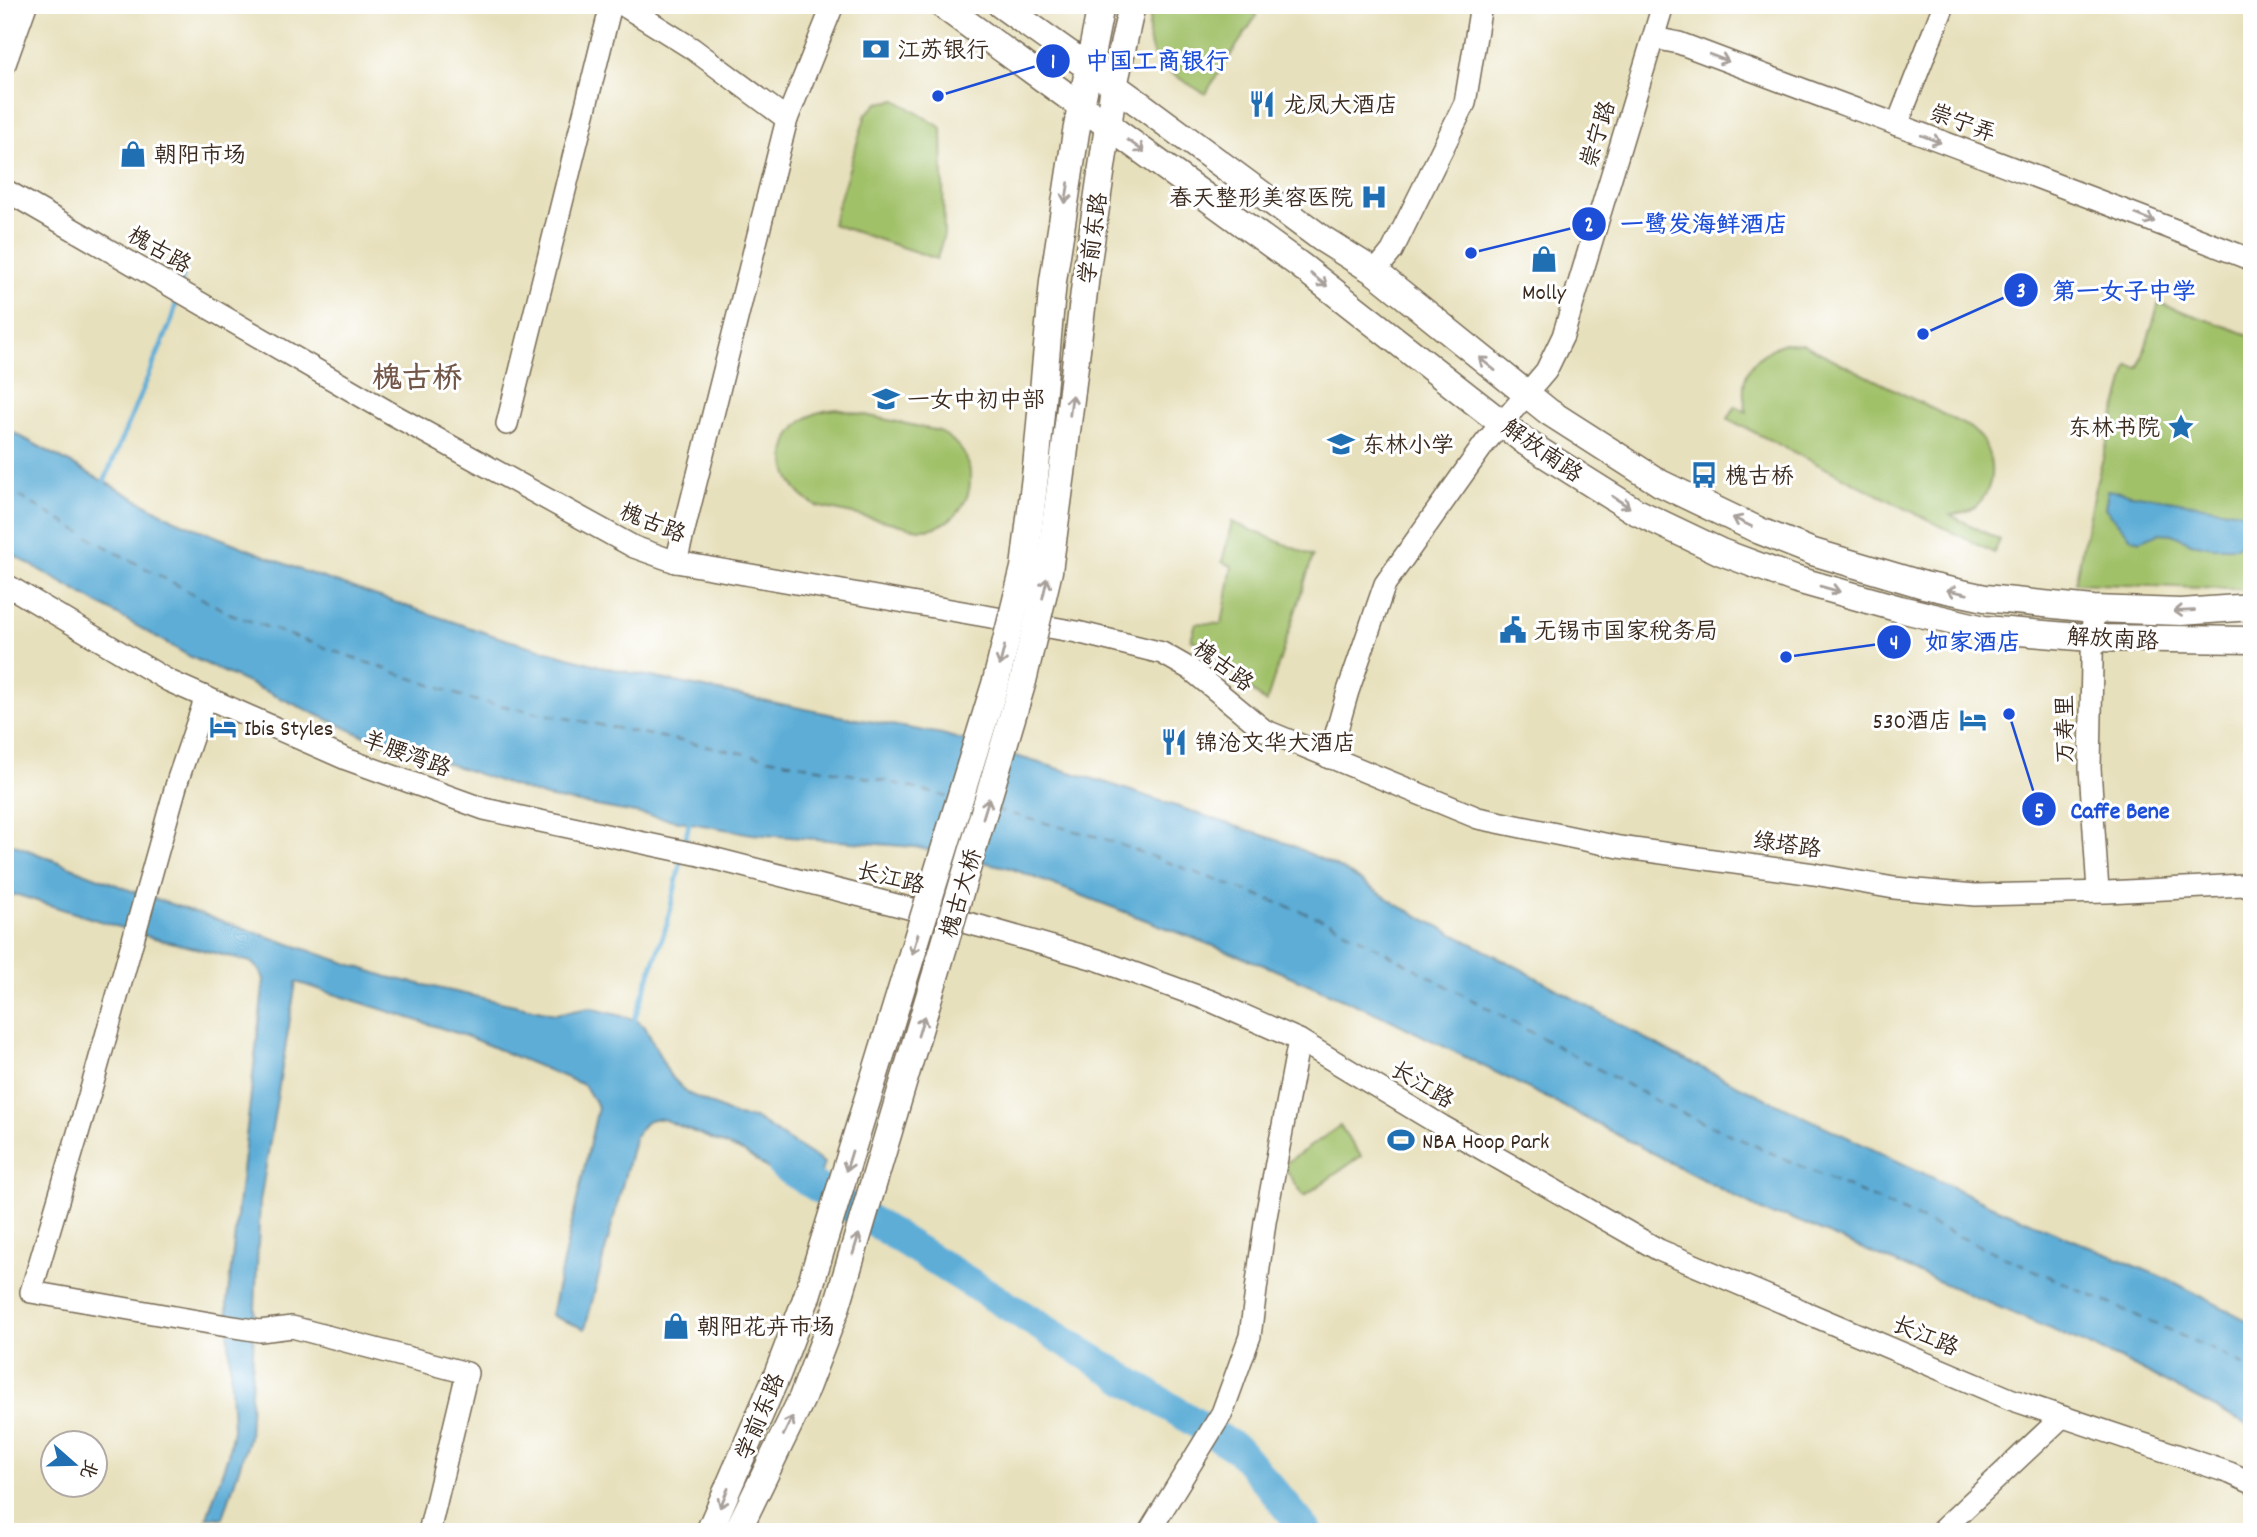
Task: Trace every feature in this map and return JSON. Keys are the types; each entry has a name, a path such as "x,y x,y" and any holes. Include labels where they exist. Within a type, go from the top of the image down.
{"main road":[{"name":"解放南路","path":"942,5 1301,266 1527,443 1635,511 1721,552 1794,579 1984,629 2091,638 2252,640"},
{"name":"解放南路","path":"1001,5 1321,238 1375,272 1549,412 1660,483 1760,531 1812,552 1924,585 1985,598 2092,609 2181,612 2252,607"},
{"name":"学前东路","path":"1036,468 1053,281 1081,106 1101,5"},
{"name":"学前东路","path":"1062,473 1086,275 1108,126 1132,5"},
{"name":"槐古大桥","path":"806,1299 996,681 1024,568 1036,468"},
{"name":"槐古大桥","path":"836,1309 1023,681 1049,571 1062,473"},
{"name":"学前东路","path":"709,1532 777,1375 806,1299"},
{"name":"学前东路","path":"737,1532 802,1398 836,1309"}],"street":[{"path":"5,64 26,5"},
{"path":"507,424 611,5"},
{"path":"624,5 693,50 788,119"},
{"path":"676,562 788,119 833,5"},
{"path":"1375,272 1392,251 1465,103 1481,5"},
{"name":"崇宁路","path":"1329,758 1348,691 1385,584 1503,423 1546,371 1563,336 1663,5"},
{"path":"1897,125 1944,5"},
{"name":"崇宁弄","path":"1654,38 1679,43 2085,194 2252,260"},
{"name":"槐古路","path":"5,190 491,469 634,547 676,562 1077,632 1162,653 1190,669 1264,730 1329,758"},
{"name":"羊腰湾路","path":"5,584 169,681 346,759 484,809 700,855"},
{"name":"万寿里","path":"2092,609 2090,768 2098,891"},
{"path":"206,697 178,779 31,1292 260,1331 292,1327 467,1373 429,1532"},
{"name":"绿塔路","path":"1329,758 1478,818 1619,847 1814,873 1894,888 1975,895 2243,885 2252,889"},
{"name":"长江路","path":"700,855 983,927 1098,960 1210,1001 1299,1040 1442,1126 1659,1250 2010,1399 2230,1473 2252,1483"},
{"path":"1149,1532 1222,1413 1250,1336 1265,1223 1299,1040"},
{"path":"1940,1532 2062,1416"}],"green space":[{"path":"1152,5 1245,5 1257,15 1205,94 1166,69 1152,51 1149,24"},
{"path":"896,100 942,128 944,234 937,259 832,224 866,114 878,103"},
{"name":"东林书院","path":"2159,303 2252,336 2252,590 2075,583 2095,487 2128,366 2139,368"},
{"path":"1784,343 1803,344 1969,427 1977,435 1989,454 1989,486 1976,506 1950,515 2000,540 1994,553 1728,419 1735,406 1747,412 1744,388 1749,369 1762,355"},
{"path":"837,409 939,431 953,441 963,452 970,473 969,491 961,508 939,526 917,529 816,506 800,494 790,479 785,464 786,448 792,434 802,421 817,413"},
{"path":"1232,522 1313,556 1266,703 1221,660 1191,639 1196,623 1222,624 1232,566 1222,562"},
{"path":"1340,1126 1361,1156 1304,1196 1283,1165"}],"water":[{"path":"5,428 175,520 303,571 501,638 604,667 834,715 942,734 1110,784 1289,844 1342,869 1401,907 1519,968 1675,1055 1990,1205 2176,1283 2252,1323 2252,1427 2122,1360 1786,1216 1772,1216 1553,1101 1387,1018 1271,968 1010,868 915,847 752,834 546,797 357,733 191,657 5,550"},
{"path":"2108,490 2252,514 2252,538 2236,547 2213,547 2191,543 2172,534 2159,533 2140,541 2131,538 2105,508"},
{"path":"5,841 132,891 388,977 555,1014 590,1008 634,1019 645,1027 669,1074 687,1093 736,1116 754,1118 824,1163 813,1199 743,1152 665,1120 650,1120 635,1136 585,1329 555,1317 551,1315 598,1107 584,1085 466,1036 296,982 260,1202 249,1437 223,1518 207,1517 228,1455 233,1429 227,1303 264,979 251,962 150,937 18,895 5,895"}],"waterway":[{"path":"181,284 185,267"},
{"path":"104,482 171,322 178,297"},
{"path":"684,846 690,818"},
{"path":"633,1024 667,924 682,856"},
{"path":"783,1166 1239,1450 1308,1532"}],"ferry route":[{"path":"5,488 115,552 233,615 473,700 890,782 947,797"},
{"path":"996,810 1102,838 1330,922 1664,1105 2227,1356 2252,1370"}],"place":[{"name":"江苏银行","path":"876,49"},
{"name":"中国工商银行","path":"938,96"},
{"name":"龙凤大酒店","path":"1262,104"},
{"name":"朝阳市场","path":"133,154"},
{"name":"春天整形美容医院","path":"1374,197"},
{"name":"一鹭发海鲜酒店","path":"1471,253"},
{"name":"Molly","path":"1544,259"},
{"name":"第一女子中学","path":"1923,334"},
{"name":"一女中初中部","path":"886,399"},
{"name":"东林书院","path":"2181,427"},
{"name":"东林小学","path":"1341,444"},
{"name":"槐古桥","path":"1704,475"},
{"name":"无锡市国家税务局","path":"1513,630"},
{"name":"如家酒店","path":"1786,657"},
{"name":"Caffe Bene","path":"2009,714"},
{"name":"530酒店","path":"1973,720"},
{"name":"Ibis Styles","path":"223,727"},
{"name":"锦沧文华大酒店","path":"1174,742"},
{"name":"NBA Hoop Park","path":"1401,1140"},
{"name":"朝阳花卉市场","path":"676,1326"}],"district":[{"name":"槐古桥","path":"417,377"}]}
